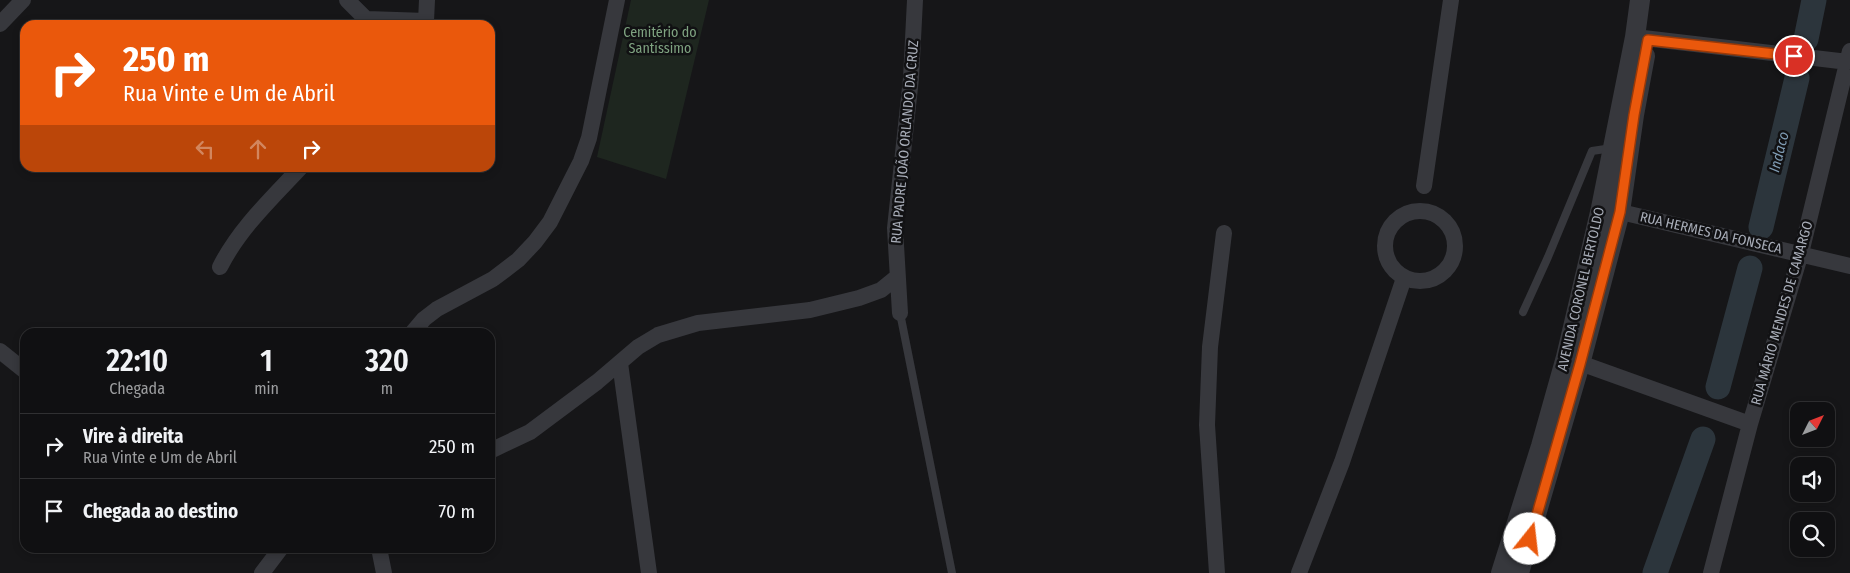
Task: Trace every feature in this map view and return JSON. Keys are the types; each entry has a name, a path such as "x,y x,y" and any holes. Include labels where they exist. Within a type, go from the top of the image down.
{"street":[{"path":"0,24 23,0"},
{"path":"347,0 368,20"},
{"path":"424,20 427,0"},
{"path":"416,328 437,309 493,279 518,260 550,222 581,161 589,138 617,0"},
{"name":"RUA PADRE JOÃO ORLANDO DA CRUZ","path":"900,313 895,228 911,78 915,0"},
{"path":"1424,186 1451,0"},
{"name":"AVENIDA CORONEL BERTOLDO","path":"1519,573 1521,536 1541,446 1573,361 1634,115 1642,39 1640,0"},
{"name":"AVENIDA CORONEL BERTOLDO","path":"1610,210 1612,148 1654,0"},
{"path":"1642,39 1849,57"},
{"name":"RUA MÁRIO MENDES DE CAMARGO","path":"1710,573 1750,424 1801,253 1849,57"},
{"path":"220,267 243,230 296,172"},
{"name":"RUA HERMES DA FONSECA","path":"1610,210 1801,253 1850,266"},
{"path":"1416,211 1428,212 1438,216 1447,223 1453,233 1455,250 1450,266 1442,275 1432,280 1420,282 1404,278 1390,266 1386,255 1385,243 1388,231 1395,221 1404,214 1416,211"},
{"path":"1217,573 1207,425 1210,347 1224,233"},
{"path":"495,449 530,432 597,382 638,348 658,335 698,323 810,310 859,298 881,290 897,277"},
{"path":"1299,573 1342,462 1404,278"},
{"path":"0,351 20,366"},
{"path":"1573,361 1750,424"},
{"path":"620,363 649,573"},
{"name":"AVENIDA CORONEL BERTOLDO","path":"1501,573 1521,536"},
{"path":"262,573 277,553"},
{"path":"380,553 384,573"}],"lane":[{"path":"1523,312 1592,151 1612,148"},
{"path":"900,313 952,573"}],"green space":[{"name":"Cemitério do Santíssimo","path":"631,0 709,0 666,179 597,157"}],"waterway":[{"name":"Indaco","path":"1806,39 1814,0"},
{"name":"Indaco","path":"1761,227 1797,78"},
{"name":"Indaco","path":"1718,387 1750,268"},
{"name":"Indaco","path":"1655,573 1703,439"}],"route":[{"path":"1530,539 1580,364 1620,212 1634,115 1648,40 1794,56"}]}
